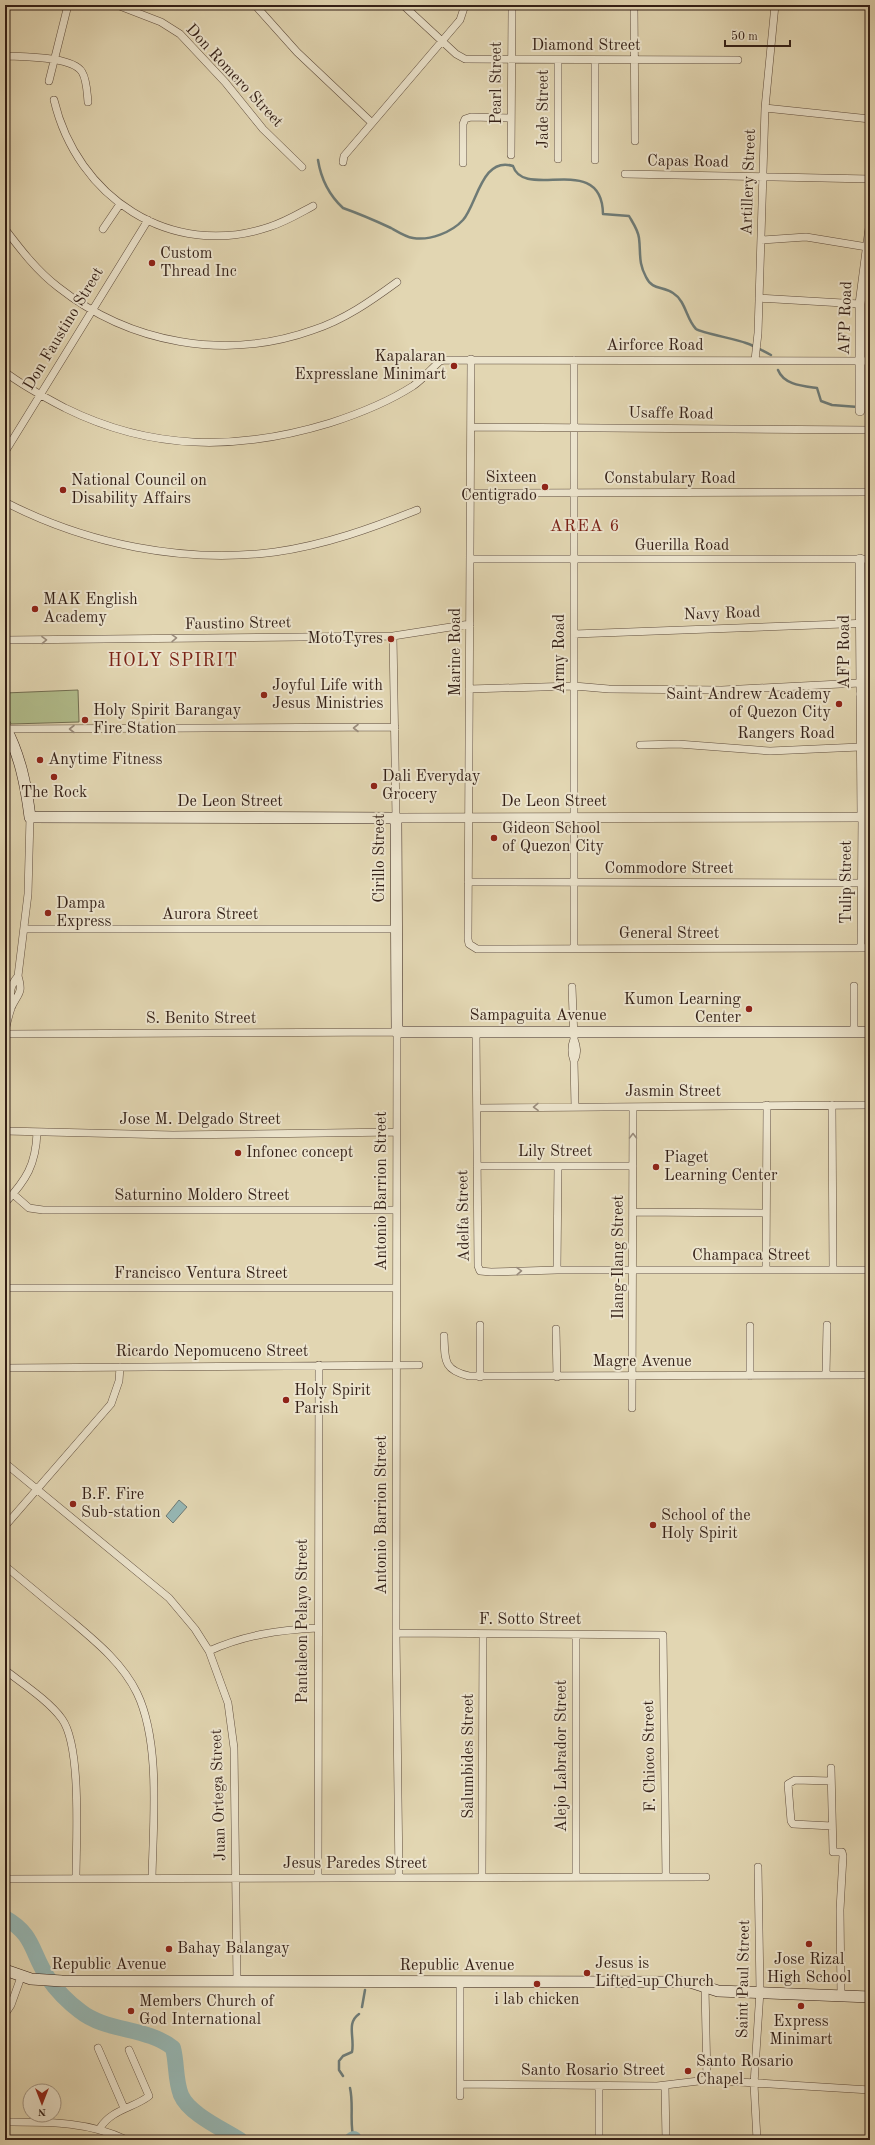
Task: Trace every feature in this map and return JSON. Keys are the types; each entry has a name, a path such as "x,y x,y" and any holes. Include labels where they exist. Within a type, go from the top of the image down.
{"main road":[{"path":"6,728 22,768 30,817"},
{"name":"De Leon Street","path":"30,817 396,818"},
{"name":"Cirillo Street","path":"396,818 397,1032"},
{"name":"Sampaguita Avenue","path":"397,1032 476,1032 574,1036 870,1032"},
{"name":"Republic Avenue","path":"5,1970 20,1977 62,1981 690,1982 718,1991 760,1991 870,1997"}],"street":[{"path":"49,81 53,60 68,5"},
{"name":"Don Romero Street","path":"117,5 161,22 180,34 225,82 263,129 302,167"},
{"path":"255,5 297,52 371,122"},
{"name":"Diamond Street","path":"403,5 456,54 465,59 738,60"},
{"path":"344,162 344,156 371,122 460,20 465,5"},
{"path":"634,5 635,141"},
{"name":"Artillery Street","path":"755,360 758,333 765,108 775,5"},
{"name":"Pearl Street","path":"511,155 512,10"},
{"path":"5,56 53,60 75,66 82,72 88,102"},
{"name":"Jade Street","path":"558,60 558,159"},
{"path":"595,60 595,160"},
{"path":"54,100 64,134 81,164 104,191 120,204 148,220 171,229 195,234 232,234 268,228 313,206"},
{"path":"765,108 870,118"},
{"path":"463,164 463,124 465,119 471,117 511,118"},
{"name":"Capas Road","path":"625,174 870,179"},
{"path":"103,229 120,204"},
{"name":"Don Faustino Street","path":"5,452 148,220"},
{"name":"AFP Road","path":"860,411 860,304 870,228"},
{"path":"5,229 27,258 52,282 92,311 117,324 144,334 172,341 215,346 258,344 286,339 314,330 340,319 397,282"},
{"path":"761,240 806,237 867,247"},
{"path":"759,298 860,304"},
{"name":"Airforce Road","path":"40,396 88,419 139,435 192,442 245,442 298,433 350,417 396,396 413,385 440,361 471,359 870,362"},
{"name":"Marine Road","path":"469,944 468,818 471,359"},
{"name":"Army Road","path":"574,360 574,948"},
{"path":"5,372 40,396"},
{"name":"Usaffe Road","path":"471,427 870,430"},
{"name":"Constabulary Road","path":"470,493 870,492"},
{"path":"5,502 26,513 73,531 122,544 172,552 222,555 275,552 322,543 371,529 418,510"},
{"name":"Guerilla Road","path":"470,559 870,559"},
{"name":"AFP Road","path":"860,559 860,747 866,817"},
{"name":"Navy Road","path":"574,634 870,623"},
{"name":"Faustino Street","path":"5,640 393,636 470,624"},
{"name":"Cirillo Street","path":"393,636 396,818"},
{"path":"469,689 574,686 609,689 722,690 860,683"},
{"path":"860,694 870,694"},
{"path":"6,728 395,727"},
{"name":"Rangers Road","path":"640,745 678,744 770,751 860,747"},
{"path":"5,1033 12,1006 10,996 12,984 18,976 25,929 30,817"},
{"name":"De Leon Street","path":"396,818 866,817"},
{"name":"Tulip Street","path":"861,948 861,883 866,817"},
{"name":"Commodore Street","path":"468,882 870,883"},
{"name":"Aurora Street","path":"25,929 396,929"},
{"name":"General Street","path":"469,944 478,948 870,948"},
{"path":"854,986 854,1032"},
{"path":"572,987 574,1036 572,1055 574,1061 576,1107"},
{"name":"S. Benito Street","path":"5,1033 397,1032"},
{"name":"Antonio Barrion Street","path":"397,1032 396,1633 399,1878"},
{"name":"Adelfa Street","path":"476,1032 479,1269 491,1272 633,1270"},
{"path":"832,1105 833,1270"},
{"name":"Jasmin Street","path":"477,1108 870,1105"},
{"path":"766,1270 767,1106"},
{"name":"Ilang-Ilang Street","path":"632,1408 633,1107"},
{"name":"Jose M. Delgado Street","path":"5,1131 173,1135 396,1132"},
{"path":"5,1203 31,1169 36,1146 37,1132"},
{"name":"Lily Street","path":"477,1166 633,1166"},
{"path":"558,1166 558,1270"},
{"name":"Saturnino Moldero Street","path":"13,1194 29,1208 43,1210 396,1210"},
{"path":"633,1212 766,1213"},
{"name":"Champaca Street","path":"633,1270 870,1270"},
{"name":"Francisco Ventura Street","path":"5,1288 396,1288"},
{"path":"480,1325 480,1377"},
{"path":"826,1375 827,1325"},
{"path":"750,1326 750,1376"},
{"path":"556,1328 556,1376"},
{"name":"Magre Avenue","path":"444,1336 445,1359 451,1370 459,1374 480,1377 870,1375"},
{"name":"Pantaleon Pelayo Street","path":"318,1878 317,1628 319,1365"},
{"name":"Ricardo Nepomuceno Street","path":"5,1368 419,1365"},
{"path":"5,1526 110,1404 119,1381 120,1367"},
{"name":"Juan Ortega Street","path":"5,1463 169,1598 191,1624 209,1651 220,1676 232,1724 236,1772 237,1981"},
{"path":"5,1566 97,1642 114,1659 137,1692 147,1722 150,1739 153,1787 152,1878"},
{"path":"209,1651 229,1642 273,1631 317,1628"},
{"name":"F. Sotto Street","path":"396,1633 663,1635"},
{"name":"Salumbides Street","path":"482,1878 483,1634"},
{"name":"Alejo Labrador Street","path":"576,1635 576,1877"},
{"name":"F. Chioco Street","path":"663,1635 666,1877"},
{"path":"5,1670 55,1711 63,1720 69,1732 75,1758 76,1879"},
{"path":"832,1768 833,1852 842,1852 843,1856 840,1910 841,1995"},
{"path":"832,1781 795,1780 788,1784 791,1821 793,1824 832,1826"},
{"name":"Saint Paul Street","path":"757,2140 754,2084 760,1991 758,1867"},
{"name":"Jesus Paredes Street","path":"5,1879 706,1877"},
{"path":"5,2014 11,2005 20,1977"},
{"path":"460,1982 460,2096"},
{"path":"705,1988 707,2080"},
{"path":"98,2048 124,2108"},
{"path":"100,2128 104,2122 124,2108 149,2096 129,2050"},
{"name":"Santo Rosario Street","path":"460,2084 598,2087 665,2086 707,2080 870,2090"},
{"path":"665,2086 666,2140"},
{"path":"598,2087 599,2140"},
{"path":"5,2122 54,2122 100,2128 125,2140"}],"green space":[{"path":"78,690 79,722 11,724 5,711 5,693"}],"water":[{"path":"179,1500 187,1507 173,1523 166,1516"}],"waterway":[{"path":"318,160 321,174 326,186 343,208 405,235 420,239 433,237 447,232 463,220 487,174 494,168 503,165 513,166 520,176 532,179 577,180 590,185 599,195 603,214 629,216 638,235 643,272 648,281 654,286 669,291 677,296 696,329 746,343 771,355"},
{"path":"778,370 789,382 817,388 821,401 832,405 858,407"},
{"path":"863,408 870,410"},
{"path":"5,1918 15,1924 22,1931 51,1983 71,2004 80,2011 90,2018 102,2023 151,2036 163,2041 173,2048 179,2089 185,2102 199,2115 240,2140"},
{"path":"362,2007 365,1990"},
{"path":"343,2076 339,2070 339,2061 343,2056 352,2052 352,2026 355,2018 359,2014"},
{"path":"350,2088 354,2139 359,2140"}],"place":[{"name":"Custom Thread Inc","path":"152,263"},
{"name":"Kapalaran Expresslane Minimart","path":"454,366"},
{"name":"Sixteen Centigrado","path":"545,487"},
{"name":"National Council on Disability Affairs","path":"63,490"},
{"name":"MAK English Academy","path":"35,609"},
{"name":"MotoTyres","path":"391,639"},
{"name":"Joyful Life with Jesus Ministries","path":"264,695"},
{"name":"Saint Andrew Academy of Quezon City","path":"839,704"},
{"name":"Holy Spirit Barangay Fire Station","path":"85,720"},
{"name":"Anytime Fitness","path":"40,760"},
{"name":"The Rock","path":"54,777"},
{"name":"Dali Everyday Grocery","path":"374,786"},
{"name":"Gideon School of Quezon City","path":"494,838"},
{"name":"Dampa Express","path":"48,913"},
{"name":"Kumon Learning Center","path":"749,1009"},
{"name":"Infonec concept","path":"238,1153"},
{"name":"Piaget Learning Center","path":"656,1167"},
{"name":"Holy Spirit Parish","path":"286,1400"},
{"name":"B.F. Fire Sub-station","path":"73,1504"},
{"name":"School of the Holy Spirit","path":"653,1525"},
{"name":"Jose Rizal High School","path":"809,1944"},
{"name":"Bahay Balangay","path":"169,1949"},
{"name":"Jesus is Lifted-up Church","path":"587,1973"},
{"name":"i lab chicken","path":"537,1984"},
{"name":"Express Minimart","path":"801,2006"},
{"name":"Members Church of God International","path":"131,2011"},
{"name":"Santo Rosario Chapel","path":"688,2071"}],"district":[{"name":"AREA 6","path":"585,526"},
{"name":"HOLY SPIRIT","path":"173,661"}]}
